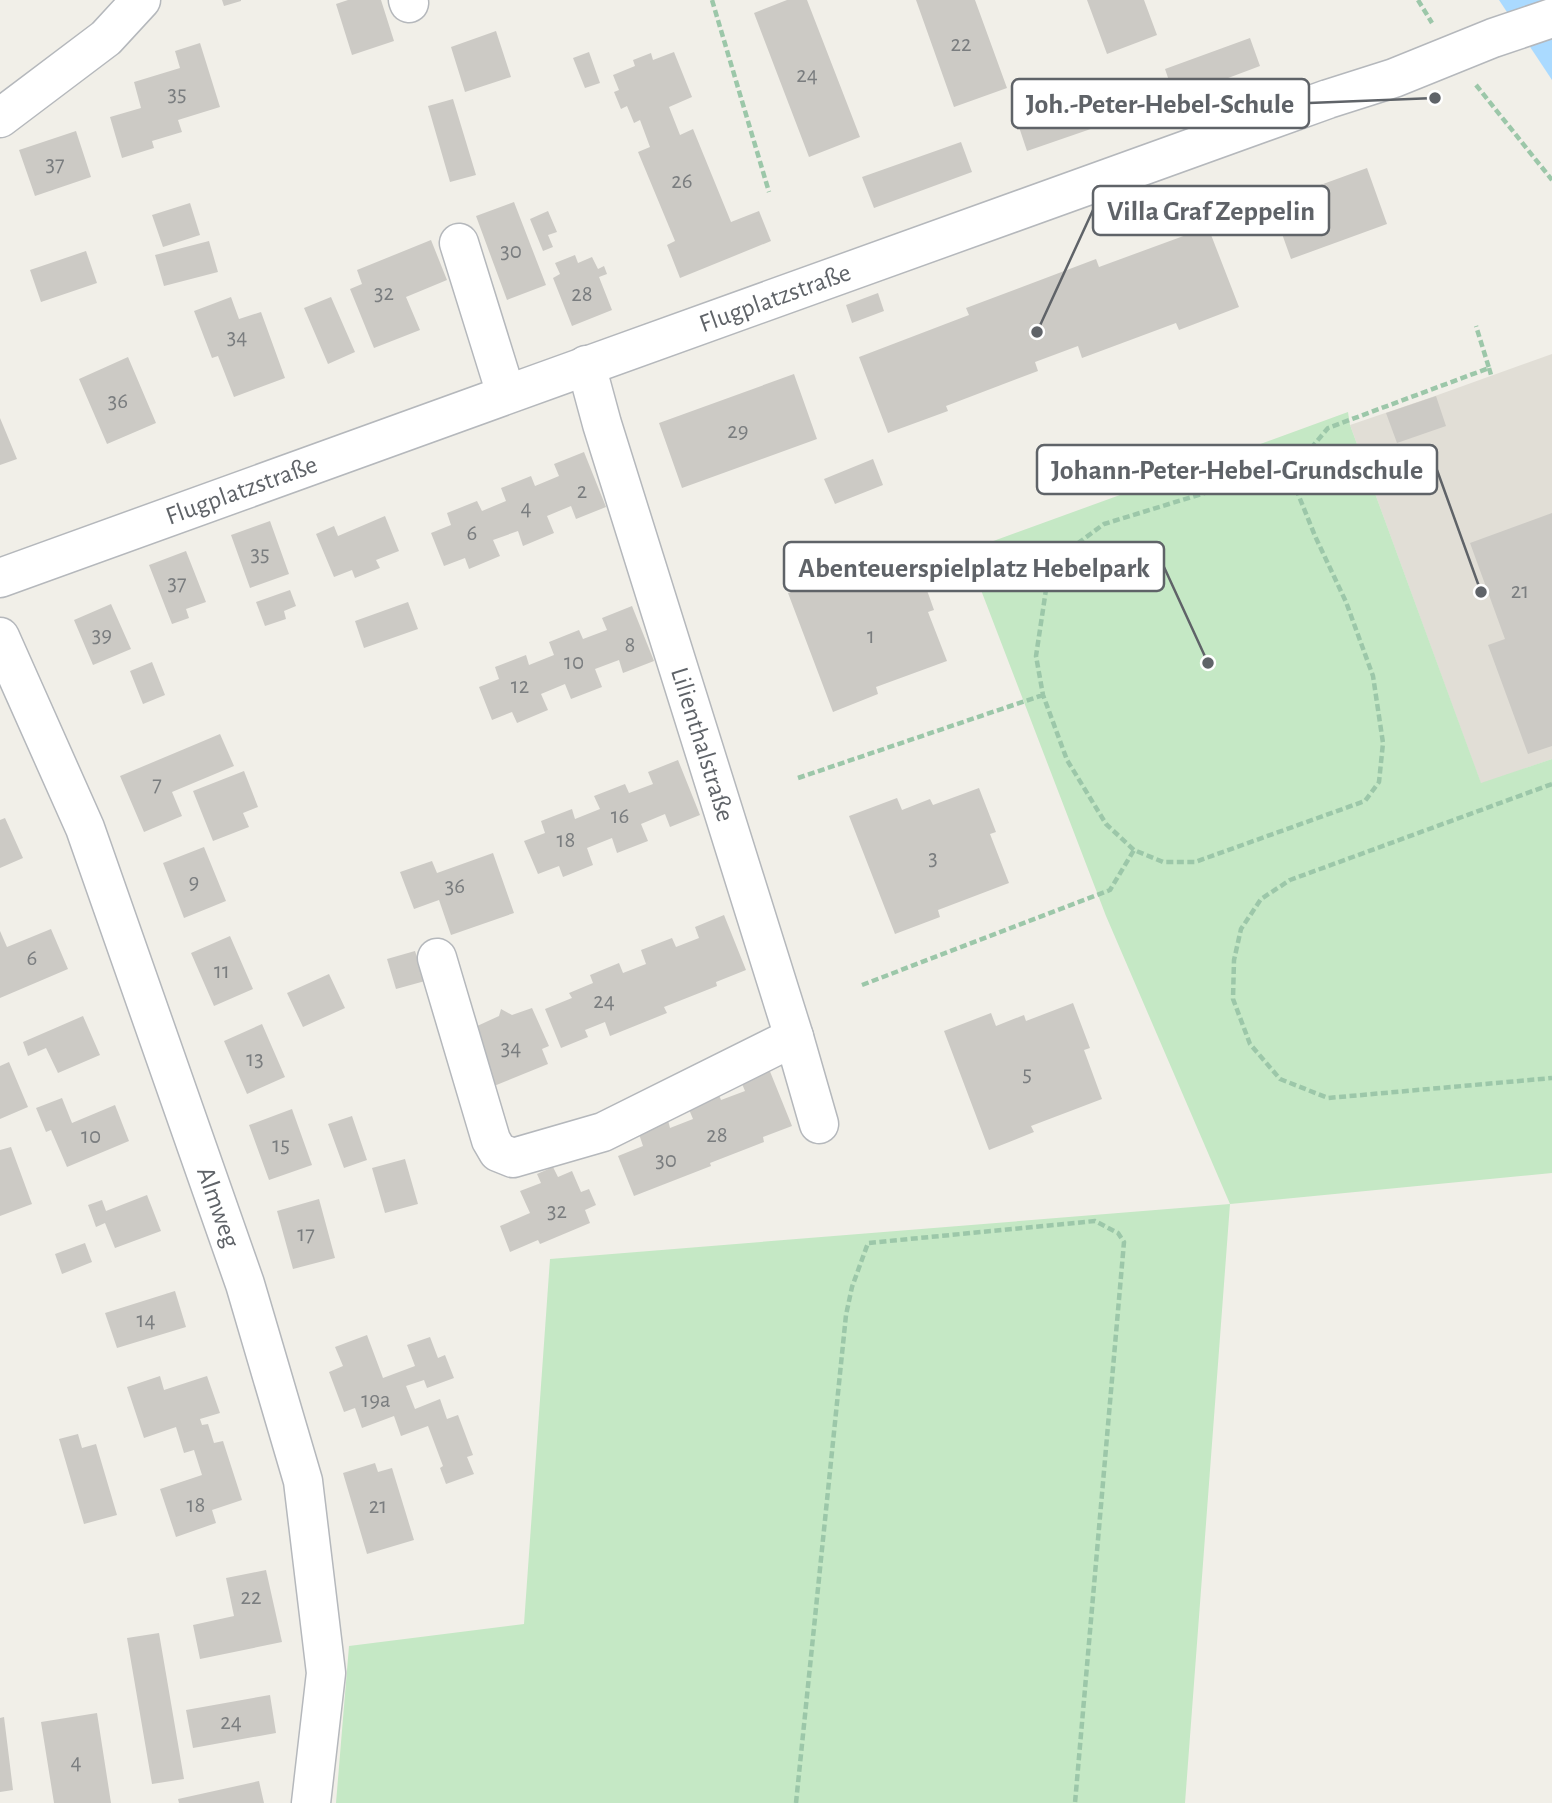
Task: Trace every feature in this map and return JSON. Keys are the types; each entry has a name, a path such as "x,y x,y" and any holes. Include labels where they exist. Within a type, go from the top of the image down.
{"street":[{"path":"3,108 106,38 141,0"},
{"name":"Flugplatzstraße","path":"0,578 586,365 799,291 1328,99 1394,78 1493,38 1552,18"},
{"path":"459,243 506,394"},
{"name":"Lilienthalstraße","path":"586,365 819,1124"},
{"name":"Almweg","path":"0,637 85,828 245,1284 303,1481 326,1673 311,1803"},
{"path":"437,958 491,1140 498,1152 513,1158 603,1132 794,1037"}],"path":[{"path":"712,0 769,192"},
{"path":"1452,56 1552,180"},
{"path":"1476,326 1491,375"},
{"path":"1292,479 1307,453 1328,428 1489,368"},
{"path":"1292,479 1346,602 1373,676 1382,743 1379,782 1365,801 1195,863 1163,862 1134,850 1106,824 1067,760 1043,695 1036,656 1047,583 1066,552 1104,524 1208,492 1292,479"},
{"path":"798,778 1043,695"},
{"path":"1552,784 1290,880 1261,899 1241,929 1234,960 1233,999 1250,1044 1280,1079 1328,1098 1552,1078"},
{"path":"862,985 1110,890 1134,850"},
{"path":"796,1803 846,1315 852,1287 868,1243 1094,1221 1118,1233 1124,1242 1075,1803"}],"shaded area":[{"path":"1552,354 1552,759 1481,784 1350,425"}],"green space":[{"path":"1348,412 1350,425 1481,783 1552,759 1552,1173 1230,1204 1106,916 966,551"},
{"path":"1230,1204 1185,1803 336,1803 349,1646 524,1624 550,1259"}],"water":[{"path":"1499,0 1552,0 1552,80"}],"building":[{"path":"222,0 241,0 241,1 224,6"},
{"path":"348,0 381,0 394,41 352,55 336,4"},
{"path":"787,0 807,0 860,137 809,157 754,13"},
{"path":"916,0 975,0 1007,88 954,107"},
{"path":"1087,0 1144,0 1157,35 1107,54"},
{"path":"496,31 511,77 465,92 451,47"},
{"path":"1250,38 1260,66 1175,98 1165,69"},
{"path":"200,43 220,107 178,120 182,132 152,141 154,148 122,158 110,117 141,108 134,82 180,68 175,51"},
{"path":"589,52 600,83 585,88 573,58"},
{"path":"674,52 692,97 669,107 680,135 693,129 731,222 759,211 771,241 680,278 667,245 675,241 638,152 650,147 640,120 634,123 627,106 621,109 614,92 619,90 613,75 635,66 633,60 651,53 653,60"},
{"path":"1102,95 1111,122 1027,151 1018,124"},
{"path":"453,99 476,175 450,182 428,106"},
{"path":"76,131 91,177 35,196 19,150"},
{"path":"961,142 972,172 874,208 862,177"},
{"path":"1367,168 1387,224 1291,259 1271,203"},
{"path":"514,202 546,285 507,300 476,216"},
{"path":"190,203 200,235 163,247 152,215"},
{"path":"548,211 557,232 548,235 553,247 543,251 530,219"},
{"path":"1208,227 1239,307 1179,330 1176,323 1082,358 1078,346 1035,362 1038,371 946,406 948,411 888,433 859,357 969,315 966,308 1096,259 1099,267"},
{"path":"431,240 447,280 406,297 420,330 374,348 350,289 362,284 357,270"},
{"path":"209,241 218,272 164,286 155,255"},
{"path":"86,251 97,283 41,302 30,270"},
{"path":"575,255 578,263 592,257 598,269 604,266 607,274 599,277 612,310 572,326 553,278 560,274 555,263"},
{"path":"878,293 884,311 852,323 846,305"},
{"path":"231,297 239,319 261,312 285,378 234,397 218,356 212,358 194,311"},
{"path":"331,297 355,352 328,364 304,308"},
{"path":"128,357 156,423 107,444 79,379"},
{"path":"794,374 817,439 682,488 659,423"},
{"path":"1436,396 1446,426 1397,443 1386,413"},
{"path":"0,418 17,459 0,465"},
{"path":"584,452 606,507 576,519 571,506 547,516 554,533 523,546 518,531 493,540 500,556 469,569 465,558 444,566 431,533 451,525 447,513 477,501 482,511 506,501 501,488 531,476 535,486 559,476 554,464"},
{"path":"873,459 883,485 835,504 824,479"},
{"path":"1552,513 1552,746 1528,754 1488,645 1505,639 1470,543"},
{"path":"385,516 399,551 376,560 380,568 355,578 352,570 334,577 316,534 334,526 338,536"},
{"path":"270,521 289,574 250,588 231,535"},
{"path":"186,551 206,602 186,609 189,618 172,624 149,565"},
{"path":"918,565 934,610 928,612 947,661 876,687 878,694 833,712 788,593 835,575 840,588 869,577 871,583"},
{"path":"290,590 296,606 284,611 286,619 265,626 256,602"},
{"path":"408,602 418,629 364,648 355,621"},
{"path":"111,604 131,649 93,665 74,620"},
{"path":"632,606 654,661 623,673 619,660 595,669 602,687 571,699 565,684 541,694 548,710 517,723 512,712 492,720 479,687 499,679 495,667 526,655 529,665 554,655 549,642 579,630 583,639 607,630 602,618"},
{"path":"152,662 165,695 143,704 130,671"},
{"path":"220,734 234,766 172,792 182,816 144,832 120,776"},
{"path":"678,760 700,815 670,827 665,814 641,824 648,841 617,853 612,838 587,848 593,865 563,877 559,866 538,874 524,841 545,833 541,821 572,809 575,819 600,809 594,796 625,784 629,793 653,784 648,772"},
{"path":"244,771 258,807 243,813 249,827 213,841 193,791"},
{"path":"979,788 996,832 990,834 1009,883 938,910 940,917 895,934 849,816 897,798 902,810 930,799 933,805"},
{"path":"5,818 23,858 0,868 0,820"},
{"path":"204,847 226,901 184,918 163,863"},
{"path":"493,853 514,913 451,935 439,900 414,909 400,872 432,861 437,873"},
{"path":"724,915 746,970 716,982 717,986 664,1007 667,1013 610,1036 605,1022 585,1030 588,1037 561,1048 545,1009 572,998 569,993 593,983 590,975 619,963 623,973 646,964 641,950 672,938 676,947 699,938 695,927"},
{"path":"51,929 68,969 0,998 0,931 7,947"},
{"path":"230,936 253,989 214,1006 191,953"},
{"path":"415,951 425,981 396,989 387,959"},
{"path":"329,974 345,1008 303,1027 287,993"},
{"path":"1073,1003 1090,1048 1084,1050 1102,1099 1031,1126 1034,1132 989,1150 944,1031 991,1013 996,1026 1024,1015 1026,1021"},
{"path":"532,1008 549,1046 542,1049 548,1064 494,1086 475,1027 499,1016 501,1009 512,1015"},
{"path":"83,1016 100,1055 58,1073 46,1048 28,1056 23,1042"},
{"path":"262,1024 285,1077 247,1094 224,1041"},
{"path":"9,1062 28,1107 0,1119 0,1066"},
{"path":"769,1069 792,1126 763,1137 764,1142 710,1163 711,1166 634,1196 618,1156 643,1146 638,1131 668,1120 670,1128 693,1119 688,1107 719,1095 721,1100 745,1091 740,1079"},
{"path":"62,1098 72,1123 115,1105 129,1141 67,1167 51,1130 46,1132 36,1108"},
{"path":"292,1109 312,1165 269,1180 249,1125"},
{"path":"352,1116 367,1160 344,1168 328,1124"},
{"path":"11,1147 32,1204 0,1216 0,1150"},
{"path":"405,1159 418,1204 385,1213 372,1168"},
{"path":"553,1167 558,1177 572,1171 581,1192 589,1189 596,1205 585,1210 590,1223 540,1244 538,1240 510,1252 500,1226 530,1213 520,1191 541,1183 537,1174"},
{"path":"147,1195 161,1231 115,1248 105,1223 96,1227 88,1205 102,1200 106,1211"},
{"path":"319,1199 335,1258 293,1269 277,1211"},
{"path":"85,1243 92,1262 62,1274 55,1254"},
{"path":"175,1291 186,1327 117,1348 105,1313"},
{"path":"367,1335 383,1378 415,1366 407,1345 430,1337 438,1358 445,1355 454,1378 427,1388 424,1380 406,1386 415,1409 440,1399 447,1419 458,1415 473,1455 467,1457 474,1474 446,1484 440,1468 443,1466 428,1426 401,1436 394,1416 362,1428 355,1408 344,1412 329,1372 343,1366 335,1347"},
{"path":"160,1376 164,1390 207,1376 220,1413 200,1419 202,1425 208,1424 214,1443 223,1441 242,1500 212,1510 216,1523 176,1537 160,1489 202,1475 194,1450 184,1453 176,1427 144,1438 127,1387"},
{"path":"78,1434 82,1448 96,1444 117,1515 84,1524 59,1439"},
{"path":"375,1463 378,1472 392,1468 414,1540 367,1554 343,1473"},
{"path":"266,1570 282,1642 200,1659 193,1625 234,1616 226,1578"},
{"path":"159,1633 184,1779 152,1784 127,1638"},
{"path":"270,1695 276,1733 193,1748 186,1710"},
{"path":"97,1713 111,1803 54,1803 41,1722"},
{"path":"4,1717 13,1790 0,1792 0,1718"},
{"path":"259,1781 264,1803 179,1803 178,1799"}],"place":[{"name":"Joh.-Peter-Hebel-Schule","path":"1435,98"},
{"name":"Villa Graf Zeppelin","path":"1037,332"},
{"name":"Johann-Peter-Hebel-Grundschule","path":"1481,592"},
{"name":"Abenteuerspielplatz Hebelpark","path":"1208,663"}]}
